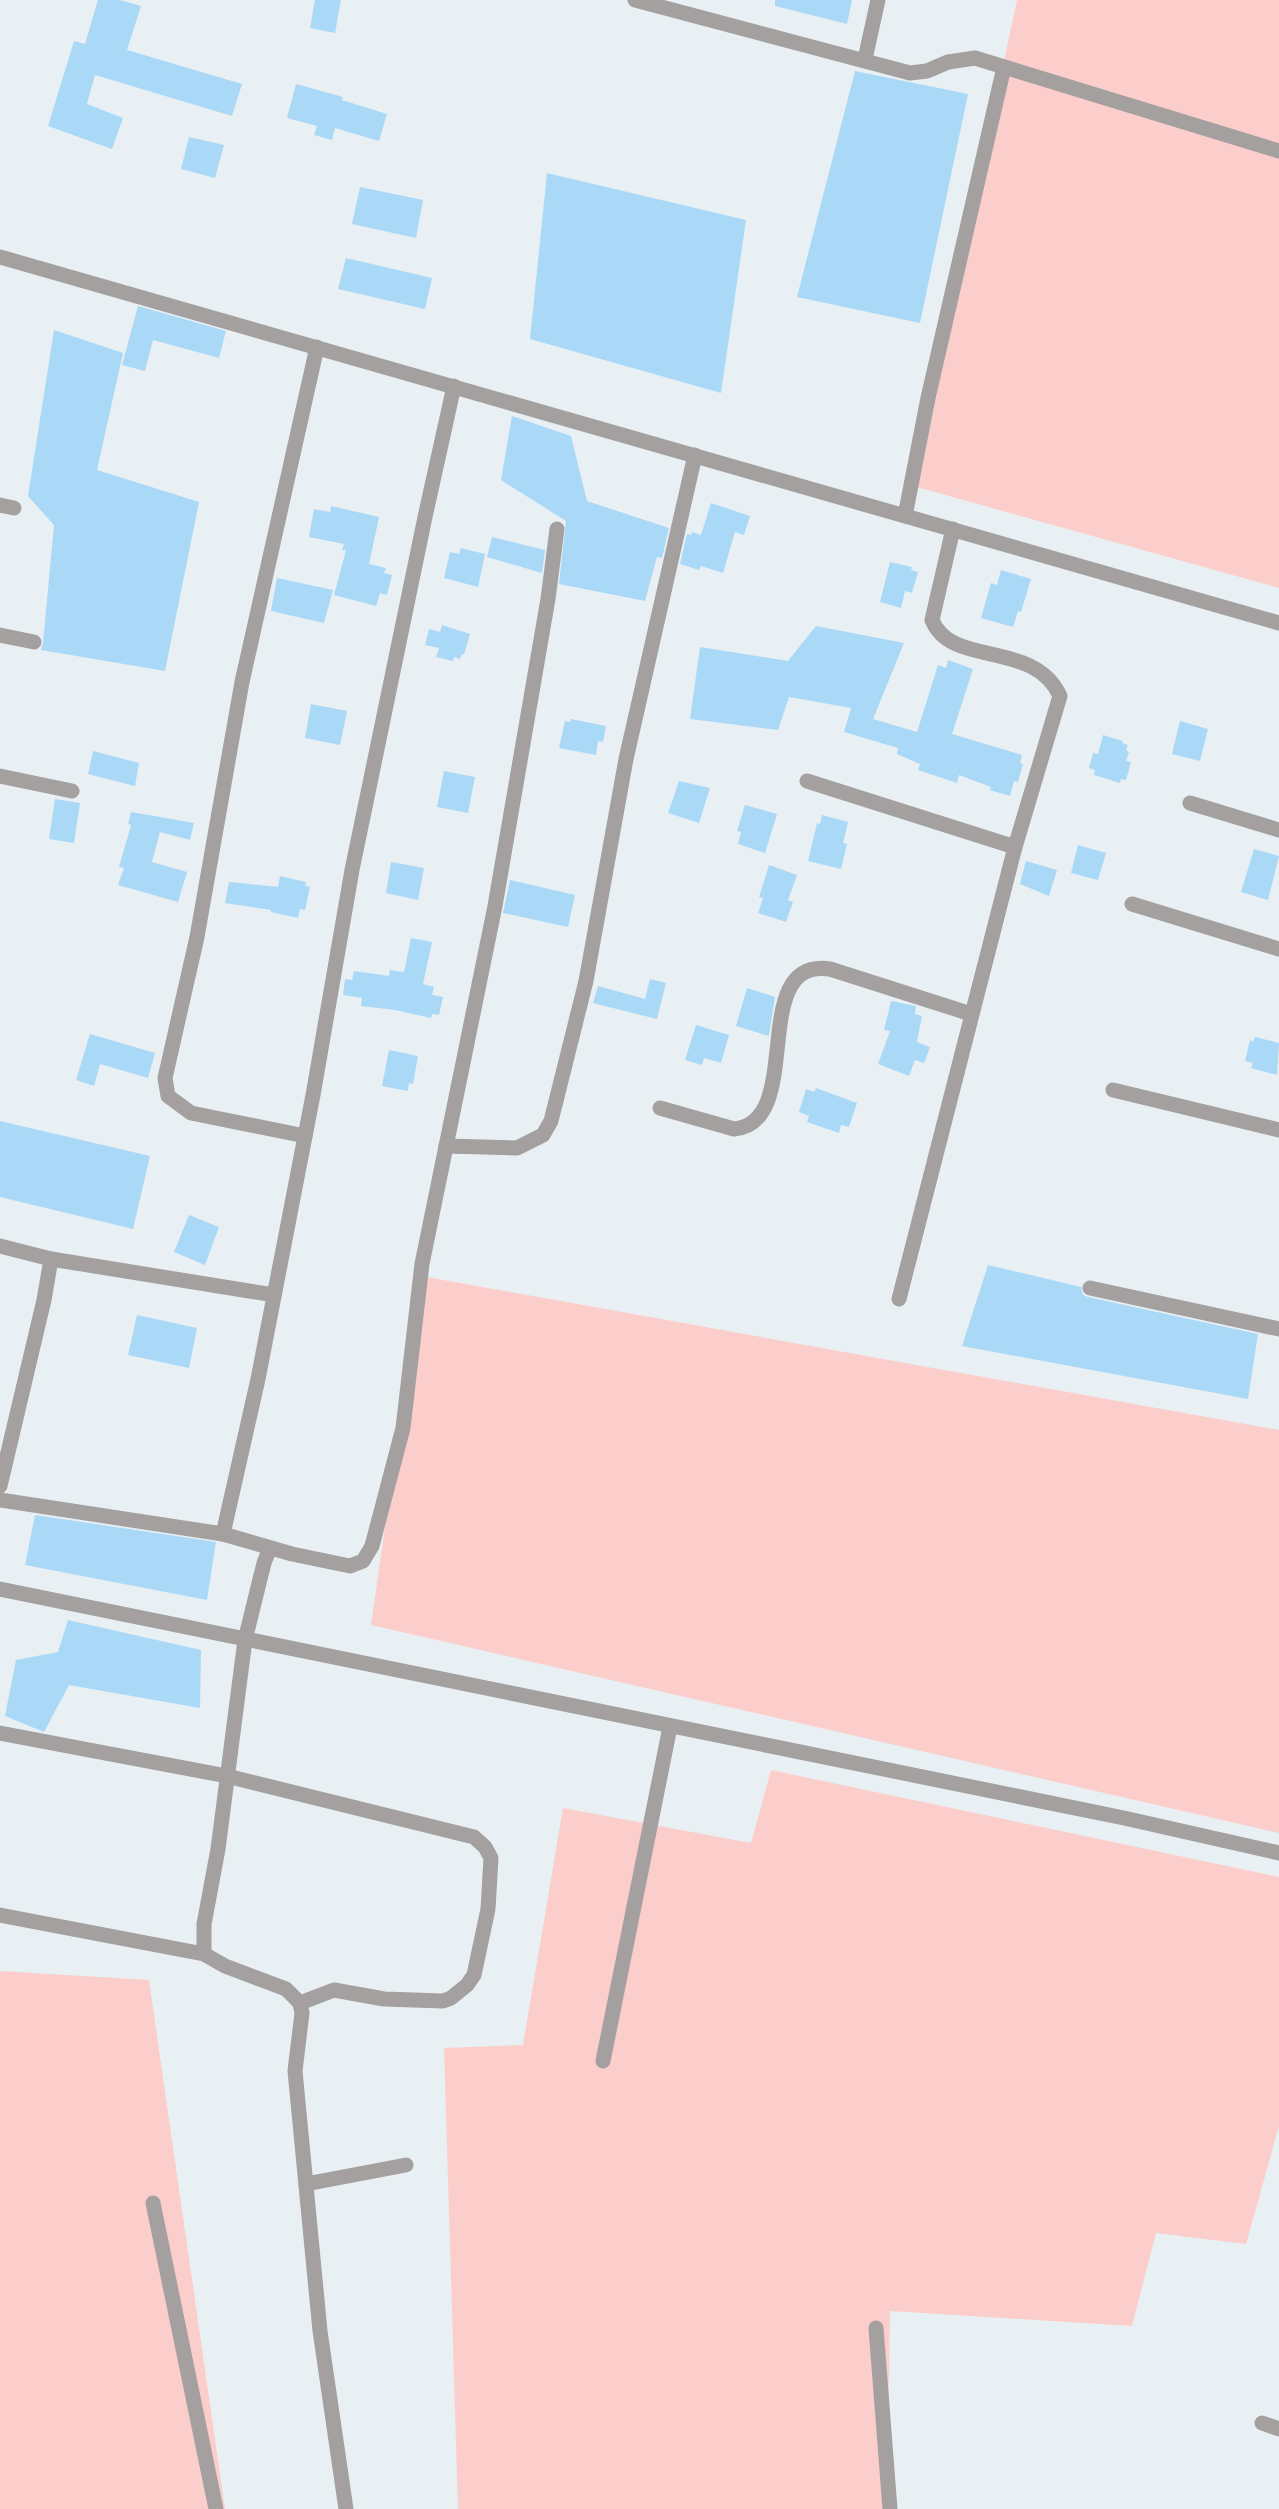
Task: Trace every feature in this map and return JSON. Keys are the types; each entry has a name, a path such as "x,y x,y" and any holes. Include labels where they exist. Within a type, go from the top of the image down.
{"street":[{"path":"635,0 865,59 910,73 927,71 948,62 975,58 1279,150"},
{"path":"865,59 878,0"},
{"path":"905,516 928,398 1004,67"},
{"path":"0,257 1279,623"},
{"path":"305,1136 191,1113 168,1096 165,1078 197,937 242,682 316,347"},
{"path":"223,1534 274,1295 305,1136 352,870 454,386"},
{"path":"446,1146 517,1148 543,1135 550,1121 586,981 626,759 695,455"},
{"path":"0,1500 223,1534 270,1548 350,1566 363,1561 372,1546 403,1428 422,1264 496,906 548,599 557,529"},
{"path":"899,1299 1015,847 1060,696 1054,683 1041,671 1016,660 949,643 937,633 932,620 953,529"},
{"path":"0,636 34,642"},
{"path":"0,776 72,791"},
{"path":"807,781 1015,847"},
{"path":"1190,803 1279,830"},
{"path":"1132,904 1279,949"},
{"path":"660,1108 734,1129 746,1128 757,1119 769,1100 782,1011 791,986 803,972 818,967 830,969 971,1014"},
{"path":"1113,1090 1279,1130"},
{"path":"0,1246 51,1259 274,1295"},
{"path":"0,1486 44,1300 51,1259"},
{"path":"1090,1288 1279,1329"},
{"path":"204,1954 204,1924 218,1849 245,1640 264,1563 270,1548"},
{"path":"0,1589 1114,1816 1279,1853"},
{"path":"603,2061 670,1727"},
{"path":"0,1733 227,1776 474,1837 485,1847 491,1858 488,1909 474,1975 457,1994 443,2001 384,1999 334,1990 300,2003"},
{"path":"0,1914 204,1954 225,1966 286,1989 300,2003 302,2013 295,2070 320,2331 346,2509"},
{"path":"306,2184 406,2165"},
{"path":"153,2204 216,2509"},
{"path":"876,2328 890,2509"},
{"path":"1262,2423 1279,2429"}],"shaded area":[{"path":"1017,0 1279,0 1279,588 913,486"},
{"path":"421,1276 1279,1430 1279,1833 371,1625"},
{"path":"771,1770 1279,1877 1279,2126 1246,2244 1156,2233 1132,2326 890,2311 887,2509 458,2509 444,2048 523,2045 563,1808 751,1843"},
{"path":"0,1971 149,1980 225,2509 0,2509"}],"building":[{"path":"98,0 120,0 141,6 127,50 242,84 232,116 95,75 87,104 123,118 112,149 48,126 74,41 85,44"},
{"path":"315,0 341,0 335,33 310,28"},
{"path":"775,0 852,0 847,24 775,6"},
{"path":"855,71 968,94 920,323 797,297"},
{"path":"296,84 343,97 342,100 387,114 379,141 335,128 332,140 314,135 317,126 287,118"},
{"path":"189,137 224,145 215,178 181,169"},
{"path":"547,173 746,220 721,393 530,339"},
{"path":"360,187 423,200 416,238 352,224"},
{"path":"346,258 432,278 425,309 338,289"},
{"path":"138,306 226,331 219,358 153,340 145,371 122,365"},
{"path":"54,330 123,353 97,470 199,502 165,671 41,650 54,525 28,496"},
{"path":"512,416 571,436 587,501 669,528 662,558 657,557 645,601 559,584 566,521 501,480"},
{"path":"711,503 750,516 744,535 735,532 723,573 701,566 699,570 680,564 687,534 691,535 692,532 701,535"},
{"path":"331,506 379,517 369,564 386,568 384,573 392,575 387,595 380,593 376,606 334,595 346,550 342,550 344,544 309,537 314,509 330,512"},
{"path":"492,537 545,550 542,573 487,557"},
{"path":"461,548 485,554 478,587 444,578 450,552 459,554"},
{"path":"890,562 912,567 911,570 918,572 912,593 905,591 901,608 880,602"},
{"path":"1001,570 1031,579 1021,612 1018,611 1013,627 981,618 991,583 997,585"},
{"path":"277,578 333,590 324,623 271,611"},
{"path":"442,625 470,634 464,654 462,654 460,659 454,657 453,661 436,657 439,648 425,645 429,629 440,632"},
{"path":"816,626 904,643 873,719 917,732 938,665 946,668 948,660 973,669 952,734 1022,755 1020,763 1023,764 1018,782 1014,781 1010,796 990,790 991,787 959,775 957,783 918,770 920,764 897,754 898,748 844,732 851,708 789,697 778,730 690,719 700,647 788,661"},
{"path":"311,704 347,711 340,745 305,738"},
{"path":"571,719 606,726 603,742 598,741 596,755 559,748 565,721 570,722"},
{"path":"1180,721 1208,729 1200,761 1172,754"},
{"path":"1103,735 1123,741 1122,743 1128,745 1126,750 1129,752 1126,761 1131,762 1126,780 1121,779 1120,783 1094,775 1095,770 1089,768 1093,753 1098,754"},
{"path":"93,751 139,763 135,786 88,774"},
{"path":"444,771 475,777 468,813 437,807"},
{"path":"679,781 710,788 699,823 668,813"},
{"path":"55,799 80,803 74,843 49,839"},
{"path":"745,805 777,814 765,853 738,844 741,832 737,831"},
{"path":"131,812 194,823 190,840 160,832 152,862 187,872 178,902 118,885 124,868 119,867 131,825 128,824"},
{"path":"822,815 848,822 843,843 847,844 841,869 808,861 817,823 820,824"},
{"path":"1078,845 1106,853 1098,880 1071,873"},
{"path":"1254,849 1279,856 1268,900 1241,892"},
{"path":"1026,861 1057,870 1049,896 1020,884"},
{"path":"391,862 424,868 418,900 386,893"},
{"path":"769,865 797,875 788,900 793,902 786,922 758,913 763,898 759,897"},
{"path":"280,876 306,882 305,886 310,887 305,910 300,909 298,918 271,912 271,910 225,903 229,882 278,887"},
{"path":"510,880 575,895 568,927 503,913"},
{"path":"411,938 432,942 423,984 434,987 432,995 443,997 439,1015 432,1014 431,1018 395,1010 361,1006 362,998 343,995 345,979 352,980 354,971 389,976 390,970 404,972"},
{"path":"650,979 666,983 657,1019 593,1003 598,986 645,999"},
{"path":"747,988 775,997 769,1036 736,1026"},
{"path":"891,1001 916,1006 915,1014 922,1016 917,1042 930,1047 924,1063 915,1060 909,1076 878,1064 890,1031 884,1030"},
{"path":"696,1025 729,1035 721,1063 704,1058 702,1065 685,1060"},
{"path":"90,1034 155,1053 148,1078 100,1064 94,1086 76,1080"},
{"path":"1255,1037 1279,1043 1277,1075 1251,1068 1253,1063 1245,1061 1250,1040 1253,1042"},
{"path":"389,1050 418,1056 413,1084 409,1083 408,1091 382,1086"},
{"path":"816,1088 857,1103 849,1127 841,1125 839,1133 807,1122 809,1116 799,1112 806,1089 814,1092"},
{"path":"0,1121 150,1156 133,1229 0,1197"},
{"path":"189,1215 219,1227 205,1265 174,1252"},
{"path":"988,1265 1081,1287 1083,1295 1088,1297 1258,1334 1248,1399 962,1346"},
{"path":"137,1315 197,1328 189,1368 128,1355"},
{"path":"35,1515 216,1542 207,1600 25,1565"},
{"path":"68,1620 201,1650 200,1708 69,1685 44,1732 5,1716 16,1660 58,1652"}]}
